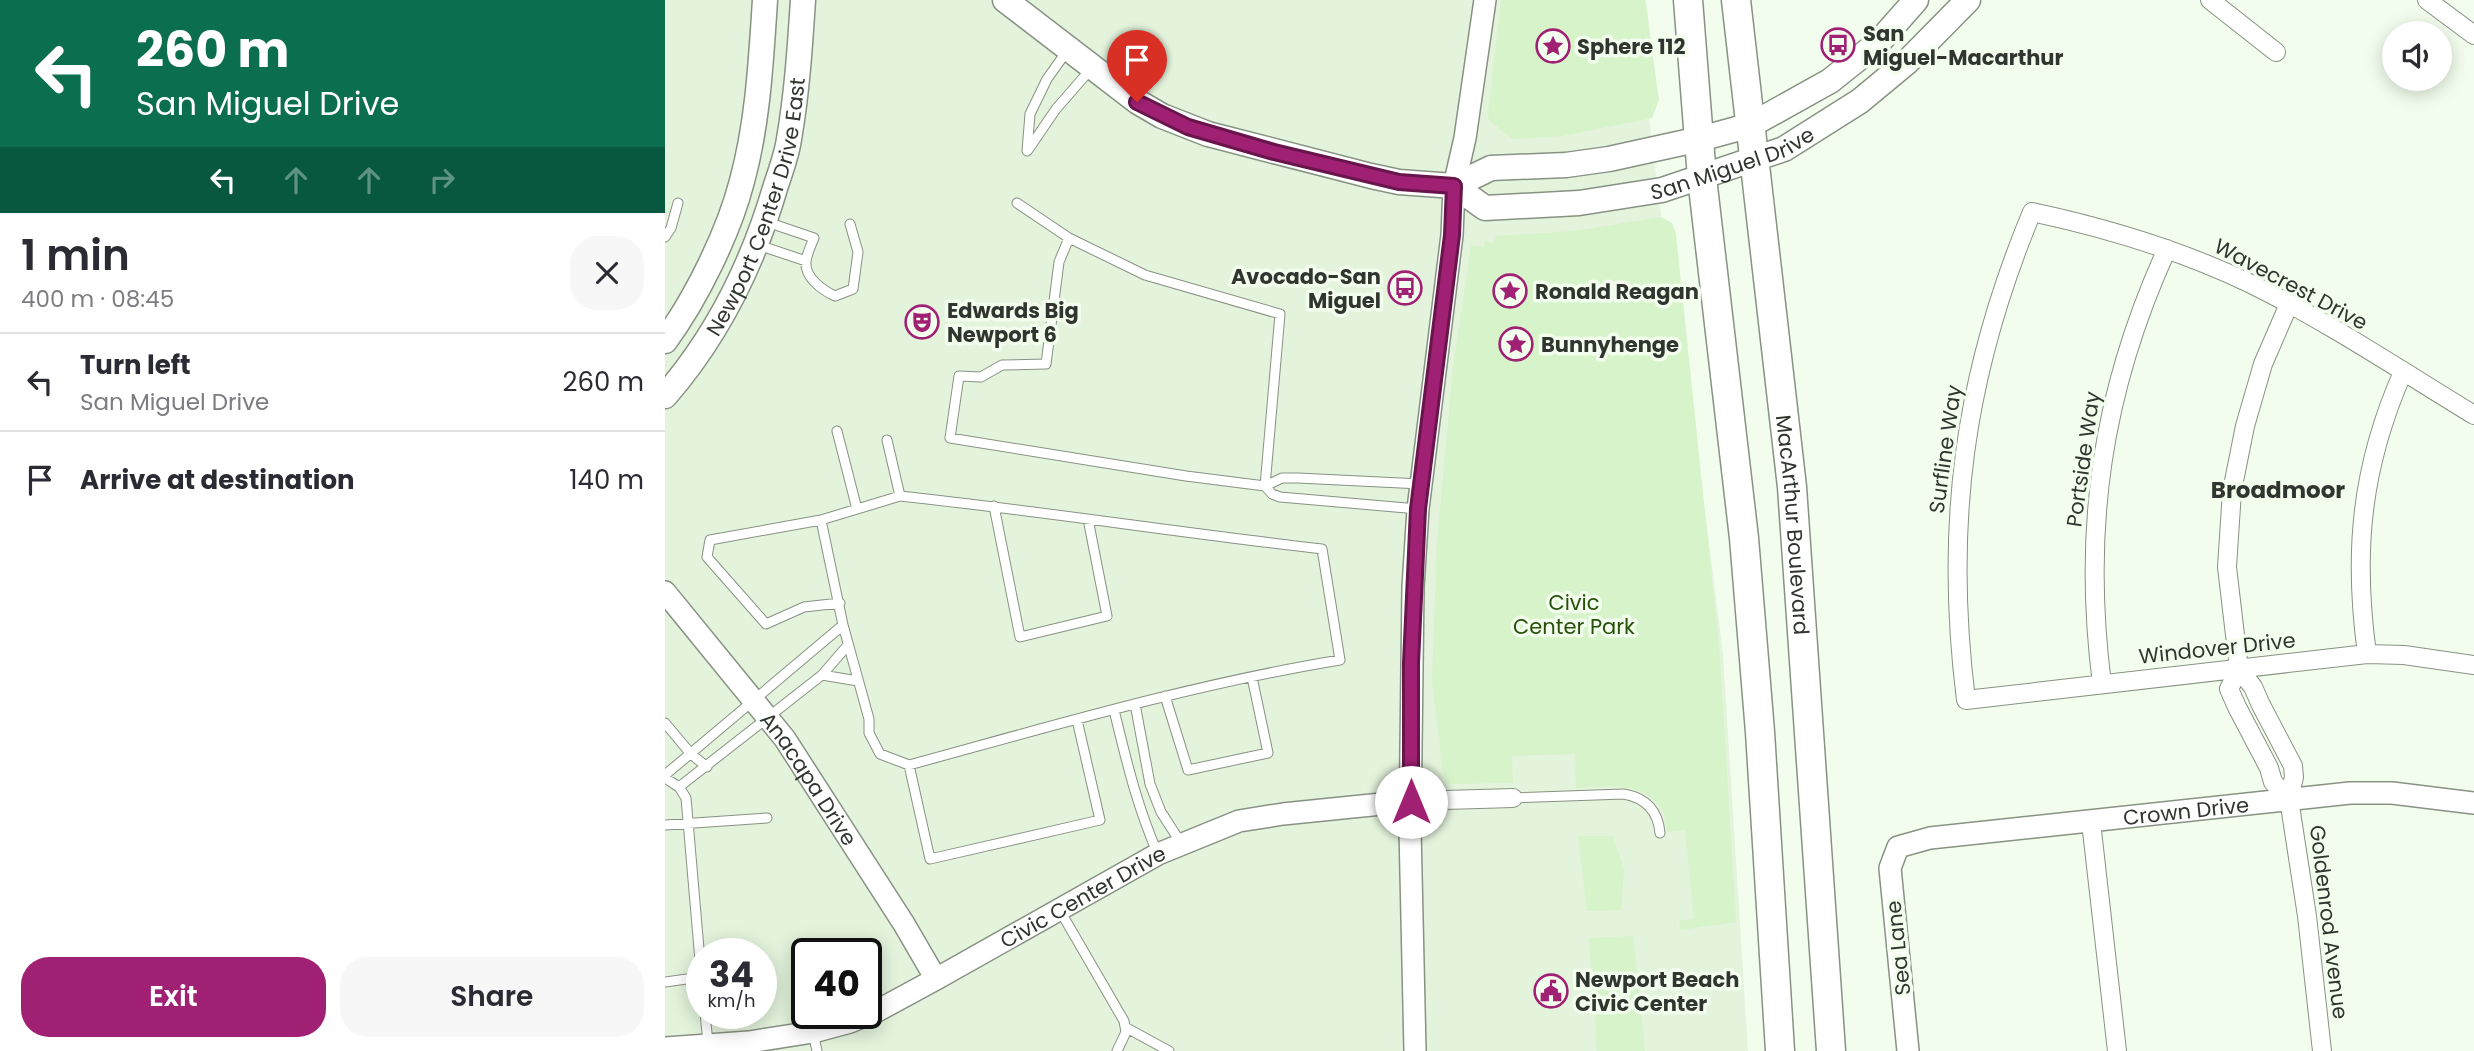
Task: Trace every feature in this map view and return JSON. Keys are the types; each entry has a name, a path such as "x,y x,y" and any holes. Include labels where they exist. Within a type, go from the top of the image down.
{"main road":[{"name":"Newport Center Drive East","path":"665,341 701,281 742,183 756,107 765,0"},
{"name":"Newport Center Drive East","path":"665,396 680,379 731,303 757,245 789,141 803,0"},
{"path":"1005,0 1137,102 1162,116 1208,134 1371,176 1399,182 1454,186"},
{"path":"1688,0 1702,178 1744,538 1761,732 1780,1051"},
{"name":"MacArthur Boulevard","path":"1736,0 1792,487 1831,1051"},
{"name":"San Miguel Drive","path":"1916,0 1879,42 1830,81 1751,125 1700,139 1566,165 1491,168 1454,186 1485,208 1579,203 1662,190 1754,160 1784,149 1860,101 1907,62 1968,0"}],"street":[{"path":"1415,1051 1411,663 1418,509 1452,235 1454,186 1465,138 1485,0"},
{"path":"2210,0 2276,52"},
{"path":"2427,0 2474,36"},
{"name":"Wavecrest Drive","path":"2032,212 2123,234 2249,283 2289,304 2474,415"},
{"name":"Surfline Way","path":"1966,700 1957,609 1957,519 1961,474 1976,384 1987,340 2003,286 2032,212"},
{"name":"Portside Way","path":"2102,684 2093,573 2101,461 2126,352 2151,283 2167,249"},
{"name":"Goldenrod Avenue","path":"2289,304 2253,395 2232,491 2228,567 2239,669 2253,687 2293,766 2294,776 2289,799 2307,916 2322,1051"},
{"path":"2367,654 2359,558 2363,510 2371,463 2385,416 2403,372"},
{"name":"Anacapa Drive","path":"665,592 785,739 833,811 936,979"},
{"name":"Windover Drive","path":"1966,700 2367,654 2404,654 2474,665"},
{"name":"Crown Drive","path":"1898,847 1930,838 2350,793 2392,793 2474,803"},
{"name":"Civic Center Drive","path":"665,1048 708,1043 815,1042 936,979 1159,854 1239,821 1283,814 1411,802 1513,798"},
{"path":"2091,822 2117,1051"},
{"name":"Sea Lane","path":"1898,847 1890,868 1908,1051"}],"lane":[{"path":"1069,48 1047,79 1030,114 1027,151 1056,108 1093,66"},
{"path":"1017,203 1069,238 1145,275 1280,314 1265,486 1272,494 1280,497 1418,509"},
{"path":"665,237 671,228 678,204"},
{"path":"765,221 814,238 806,261 807,269 820,290 835,296 853,289 858,251 850,224"},
{"path":"1069,238 1059,262 1046,364 1002,365 981,377 960,376 950,438 1265,486 1282,478 1421,484"},
{"path":"757,245 806,261"},
{"path":"837,431 857,509"},
{"path":"887,440 900,496"},
{"path":"821,520 840,603 843,625 869,719 869,733 880,754 909,765 1165,696 1340,660 1322,549 900,496 821,520 710,540 707,557 766,624 804,607 840,603"},
{"path":"994,506 1020,637 1107,616 1088,519"},
{"path":"697,938 685,798 679,787 665,776 843,625"},
{"path":"679,787 822,675 848,645"},
{"path":"822,675 858,681"},
{"path":"1165,696 1188,770 1268,753 1252,677"},
{"path":"1135,704 1150,784 1161,812 1182,844"},
{"path":"1114,710 1129,775 1145,824 1159,854"},
{"path":"909,765 916,806 930,859 1100,820 1077,720"},
{"path":"665,723 691,754 707,767"},
{"path":"1513,798 1624,794 1638,797 1649,804 1656,815 1660,834"},
{"path":"665,825 767,818"},
{"path":"1059,909 1125,1027 1126,1032 1117,1051"},
{"path":"665,982 686,979"},
{"path":"1125,1027 1169,1051"},
{"path":"707,1029 708,1043"}],"shaded area":[{"path":"665,0 1646,0 1658,102 1649,117 1662,223 1670,230 1723,655 1748,1051 665,1051"}],"green space":[{"path":"1501,0 1645,0 1659,100 1652,118 1562,136 1512,139 1489,120 1488,114"},
{"name":"Civic Center Park","path":"1661,217 1672,223 1676,234 1720,657 1736,922 1680,930 1679,921 1694,919 1685,830 1668,832 1663,813 1655,800 1646,794 1624,787 1576,788 1575,754 1512,756 1513,783 1448,784 1443,774 1432,680 1437,544 1453,368 1471,246 1484,247 1485,241 1494,243 1496,236 1575,231"},
{"path":"1578,836 1613,836 1624,869 1621,910 1587,911"},
{"path":"1633,936 1645,1051 1597,1051 1589,938"}],"place":[{"name":"San Miguel-Macarthur","path":"1838,45"},
{"name":"Sphere 112","path":"1553,46"},
{"name":"Avocado-San Miguel","path":"1405,288"},
{"name":"Ronald Reagan","path":"1510,291"},
{"name":"Edwards Big Newport 6","path":"922,322"},
{"name":"Bunnyhenge","path":"1516,344"},
{"name":"Newport Beach Civic Center","path":"1551,991"}],"district":[{"name":"Broadmoor","path":"2278,490"}],"route":[{"path":"1137,102 1188,127 1274,152 1399,182 1454,186 1452,235 1418,509 1411,663 1411,802"}]}
